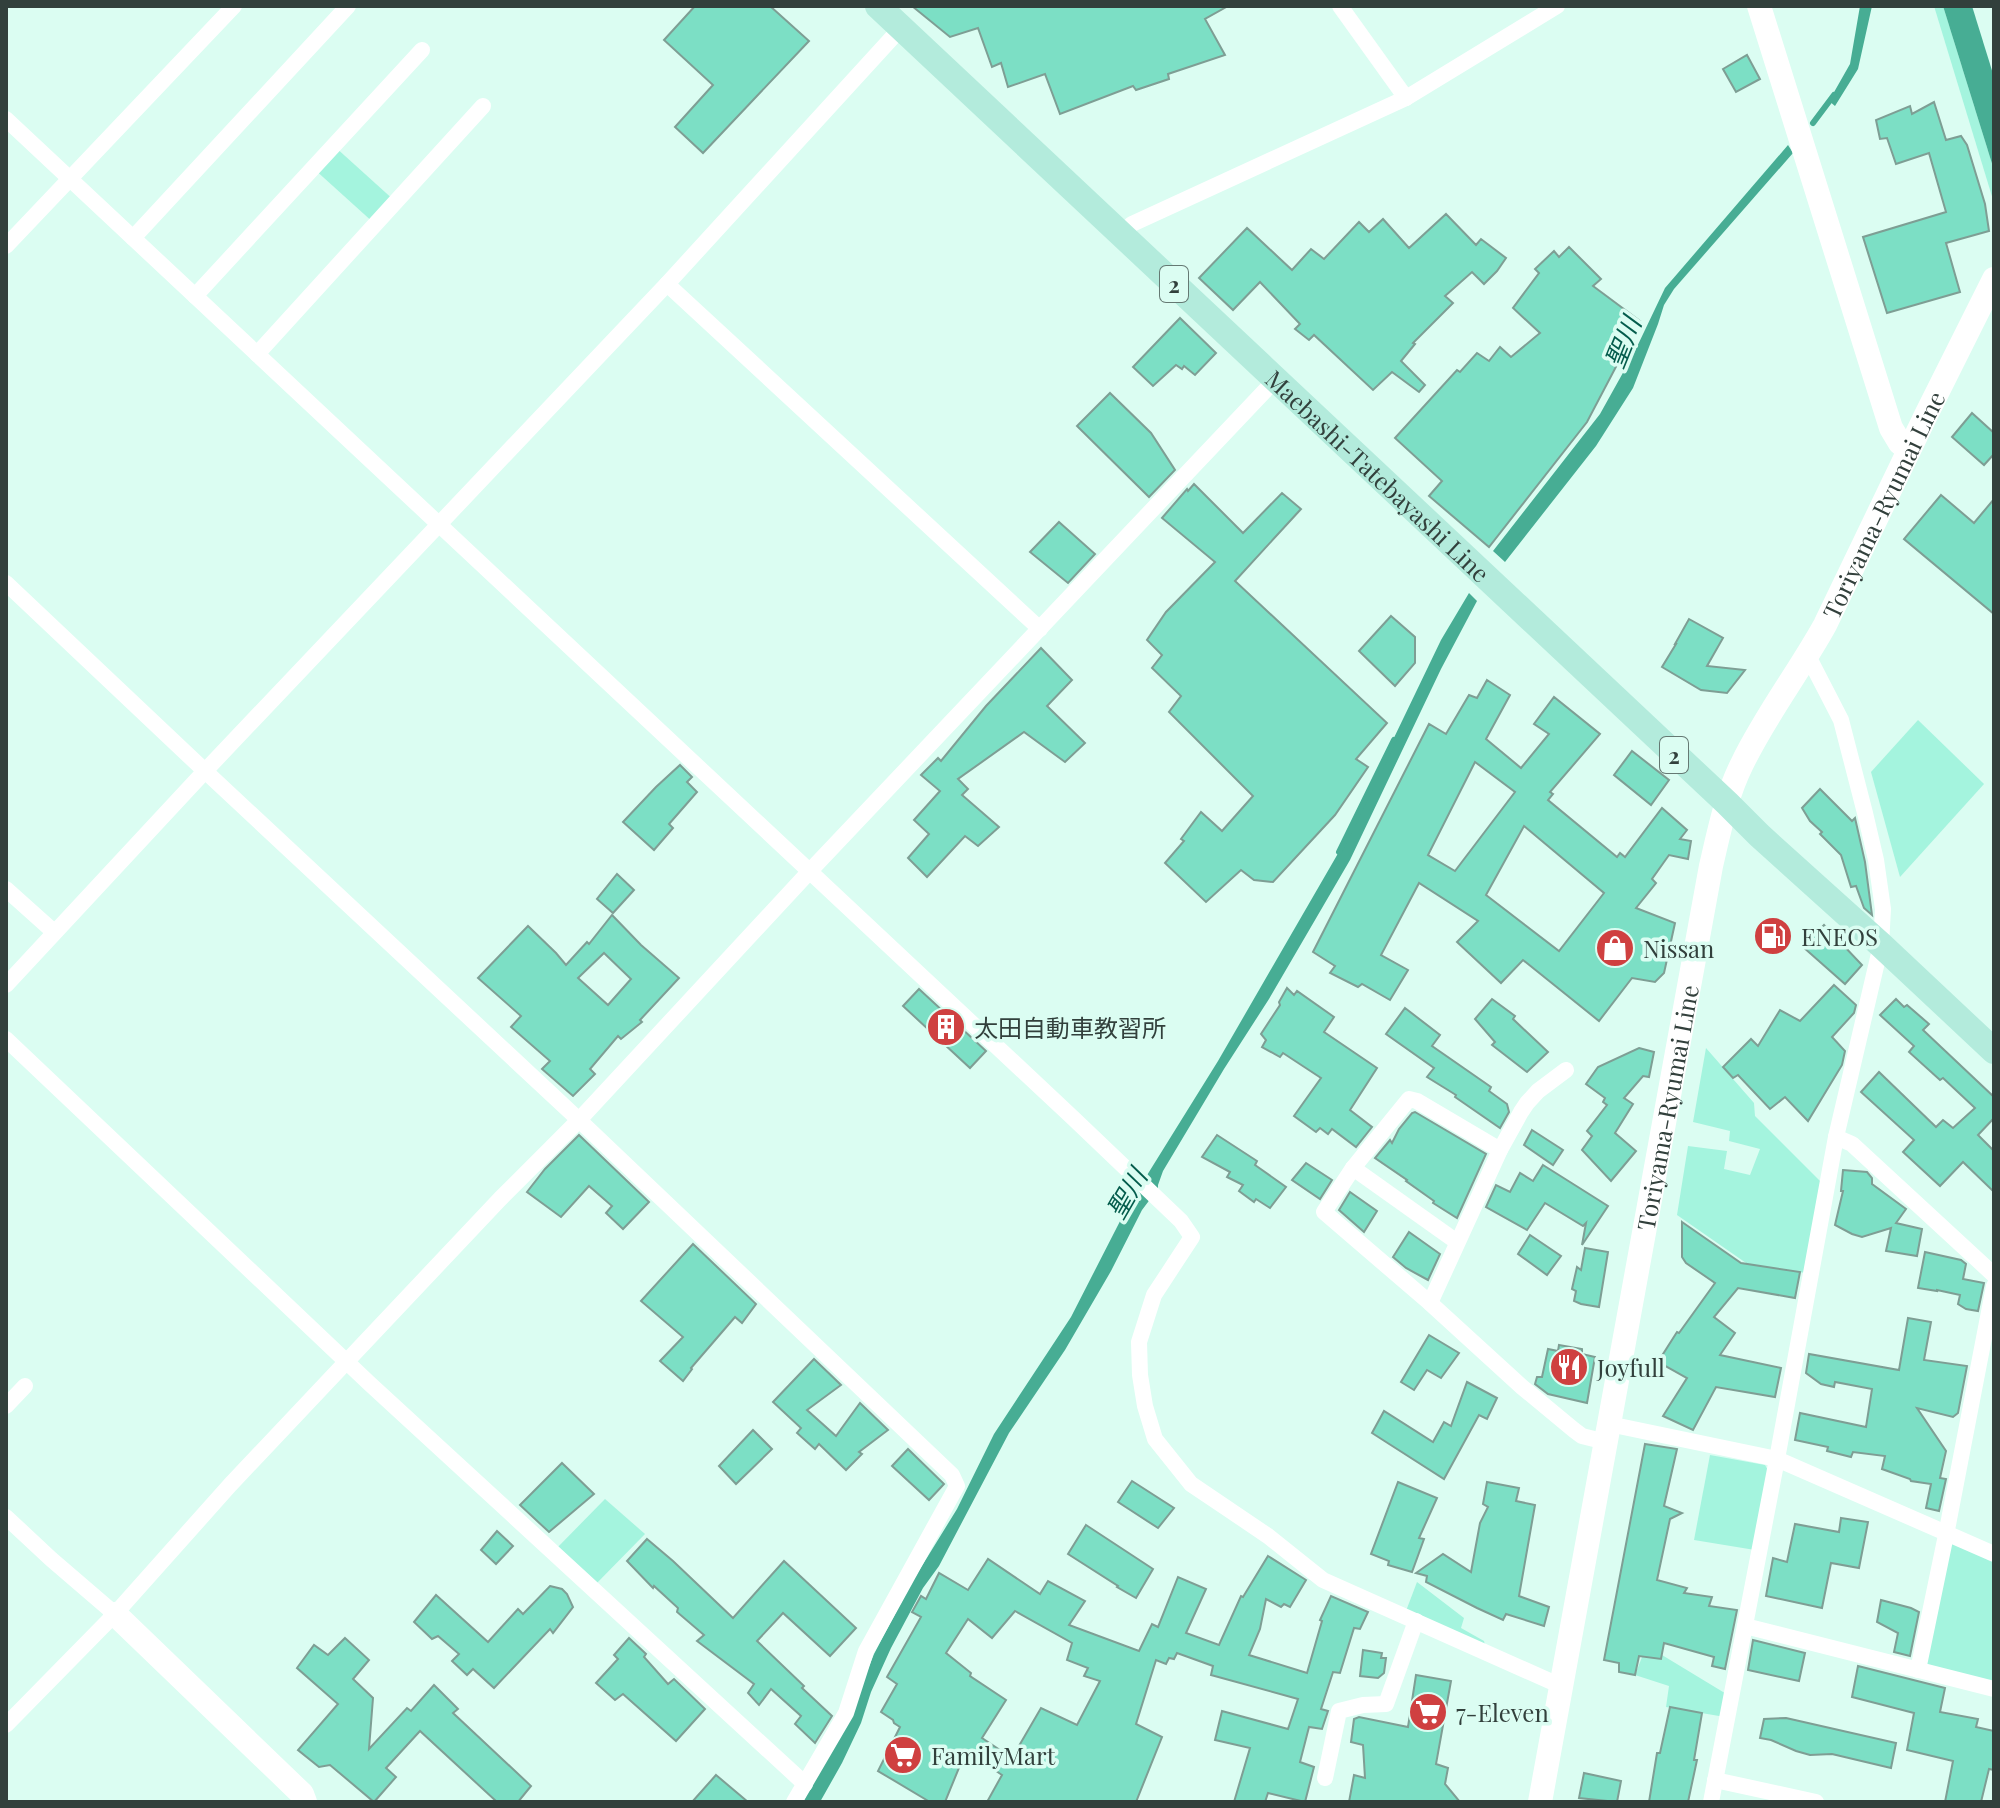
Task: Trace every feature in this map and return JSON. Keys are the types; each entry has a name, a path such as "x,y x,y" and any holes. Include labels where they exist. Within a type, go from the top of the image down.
{"main road":[{"name":"Maebashi-Tatebayashi Line","path":"878,6 1277,378 1759,835 1881,945"},
{"path":"1759,6 1891,428 1900,443 1909,449"},
{"name":"Toriyama-Ryumai Line","path":"1540,1802 1711,866 1727,803 1749,750 1825,625 1994,279"},
{"name":"2","path":"1881,945 1994,1051"},
{"path":"115,1614 302,1794 305,1802"}],"street":[{"path":"6,246 234,6"},
{"path":"133,238 348,6"},
{"path":"1340,6 1406,98"},
{"path":"1121,235 1132,224 1406,98 1557,6"},
{"path":"6,985 667,284 901,28"},
{"path":"195,296 422,50"},
{"path":"257,354 483,106"},
{"path":"6,119 1181,1221 1192,1237 1154,1295 1139,1342 1140,1375 1155,1439 1191,1484 1268,1536 1323,1580 1561,1686"},
{"path":"667,284 1040,629"},
{"path":"6,1725 115,1614 230,1485 500,1199 579,1120 1277,378"},
{"path":"6,583 952,1475 957,1486 866,1651 846,1713 794,1802"},
{"path":"1711,1802 1836,1137 1881,945 1883,909 1865,813 1841,720 1808,656"},
{"path":"6,889 54,932"},
{"path":"6,1039 347,1362 805,1784"},
{"path":"1430,1303 1500,1150 1527,1103 1566,1070"},
{"path":"1500,1150 1409,1099 1353,1168 1324,1212 1582,1436 1607,1433 1777,1459 1994,1554"},
{"path":"1836,1137 1852,1144 1994,1275"},
{"path":"1353,1168 1457,1242"},
{"path":"1918,1670 1994,1286"},
{"path":"6,1406 25,1386"},
{"path":"6,1517 115,1614"},
{"path":"1325,1778 1339,1711 1386,1704 1416,1621"},
{"path":"1745,1626 1994,1689"},
{"path":"1715,1780 1816,1802"}],"shaded area":[{"path":"1860,6 1872,6 1858,69 1835,106 1829,101 1850,64"},
{"path":"1934,6 1943,6 1994,170 1994,203"},
{"path":"1943,6 1972,6 1994,77 1994,170"},
{"path":"1788,145 1793,153 1674,289 1664,305 1633,388 1596,446 1505,562 1493,551 1600,414 1665,288"},
{"path":"334,146 396,202 375,224 313,168"},
{"path":"1469,593 1477,601 1350,860 1163,1171 1158,1191 1144,1180 1218,1061 1340,850 1441,640"},
{"path":"1918,720 1984,784 1900,877 1871,772"},
{"path":"1706,1048 1754,1103 1755,1116 1822,1183 1806,1273 1749,1265 1677,1215 1688,1146 1727,1151 1724,1169 1750,1175 1760,1149 1729,1141 1730,1131 1693,1122"},
{"path":"1137,1188 1151,1198 1065,1350 1009,1433 939,1566 923,1588 891,1648 842,1763 820,1802 803,1802 912,1582 957,1509 994,1434 1071,1317"},
{"path":"1710,1455 1765,1465 1769,1472 1755,1550 1694,1540"},
{"path":"605,1499 645,1534 594,1586 555,1550"},
{"path":"1946,1535 1994,1554 1994,1685 1919,1662"},
{"path":"1417,1582 1464,1618 1461,1628 1484,1641 1485,1645 1406,1611"},
{"path":"1662,1655 1728,1695 1725,1717 1666,1707 1669,1686 1635,1675 1642,1657 1661,1659"}],"building":[{"path":"695,6 770,6 809,41 703,153 675,127 713,85 664,40"},
{"path":"912,6 1228,6 1205,19 1225,55 1168,74 1169,79 1136,90 1133,86 1060,114 1045,74 1008,87 1001,63 992,67 978,28 950,37"},
{"path":"1747,55 1760,79 1736,92 1723,69"},
{"path":"1934,102 1946,140 1961,136 1967,145 1985,204 1989,231 1946,243 1960,292 1887,313 1863,237 1946,212 1929,153 1896,164 1887,138 1880,139 1876,120 1910,106 1912,114"},
{"path":"1446,214 1476,245 1481,239 1506,258 1484,284 1472,272 1445,296 1453,303 1413,343 1401,361 1425,385 1419,392 1392,372 1373,390 1314,335 1309,340 1295,329 1300,324 1260,282 1233,310 1199,278 1247,228 1292,270 1311,249 1324,259 1359,222 1369,232 1383,219 1409,248"},
{"path":"1569,247 1601,279 1593,286 1640,321 1587,422 1489,547 1429,496 1442,481 1395,438 1457,370 1460,372 1477,353 1489,361 1500,347 1511,357 1540,333 1513,308 1539,273 1535,269 1554,251 1559,257"},
{"path":"1180,318 1216,353 1195,375 1184,366 1182,369 1176,365 1153,386 1133,367"},
{"path":"1110,393 1151,433 1175,470 1149,497 1077,426"},
{"path":"1972,413 1994,433 1994,454 1984,465 1952,437"},
{"path":"1194,484 1243,533 1282,493 1301,509 1235,581 1387,723 1356,759 1368,767 1335,815 1273,882 1254,880 1241,870 1206,902 1165,863 1184,841 1181,839 1201,812 1222,831 1253,796 1169,712 1181,696 1152,668 1162,655 1147,640 1166,612 1215,562 1162,518"},
{"path":"1941,495 1974,523 1994,499 1994,614 1904,539"},
{"path":"1059,522 1095,554 1068,583 1030,552"},
{"path":"1391,616 1415,637 1415,663 1395,686 1359,651"},
{"path":"1689,619 1723,638 1707,666 1745,670 1727,693 1701,690 1662,667"},
{"path":"1041,648 1072,680 1047,706 1085,743 1065,762 1024,732 958,779 968,789 962,795 999,827 978,846 965,836 927,877 908,858 929,834 914,820 940,791 921,775 938,758 941,761 986,706"},
{"path":"1487,680 1510,695 1486,739 1521,768 1549,734 1534,724 1554,697 1600,734 1550,792 1553,794 1548,800 1617,857 1620,853 1625,857 1662,808 1687,830 1680,839 1691,841 1688,859 1669,855 1652,879 1656,883 1636,908 1675,923 1664,973 1655,982 1632,978 1599,1021 1523,960 1501,983 1457,942 1478,921 1419,883 1381,955 1408,970 1390,1000 1362,984 1358,987 1330,973 1335,966 1313,952 1429,724 1446,734 1469,695 1477,698","holes":["1475,762 1515,792 1455,871 1428,855","1524,826 1604,893 1559,951 1486,895"]},
{"path":"1632,751 1669,780 1651,805 1614,775"},
{"path":"680,765 692,777 687,782 697,792 669,824 673,828 654,850 623,822"},
{"path":"1820,789 1852,821 1855,818 1872,915 1864,908 1856,886 1851,887 1841,855 1820,834 1822,832 1802,808"},
{"path":"617,874 634,890 613,913 597,899"},
{"path":"612,915 679,978 640,1020 642,1022 621,1039 618,1036 590,1069 595,1074 573,1096 542,1069 550,1061 511,1027 521,1016 478,978 528,926 566,965 587,942 589,944","holes":["604,953 631,979 608,1005 578,978"]},
{"path":"1824,925 1862,965 1845,984 1803,947"},
{"path":"1834,985 1856,1005 1854,1013 1832,1037 1845,1051 1842,1065 1808,1121 1785,1097 1770,1109 1738,1075 1733,1078 1723,1067 1751,1039 1758,1046 1780,1010 1800,1021"},
{"path":"1287,988 1294,995 1297,991 1334,1017 1324,1032 1377,1068 1350,1110 1372,1127 1356,1147 1332,1129 1328,1134 1320,1128 1316,1132 1294,1116 1321,1078 1283,1053 1280,1057 1262,1047 1266,1040 1261,1034"},
{"name":"太田自動車教習所","path":"919,989 986,1051 970,1068 903,1006"},
{"path":"1492,999 1515,1016 1513,1019 1548,1052 1527,1072 1492,1045 1495,1042 1475,1019"},
{"path":"1896,999 1929,1024 1923,1030 1994,1097 1994,1118 1978,1135 1994,1151 1994,1192 1963,1162 1940,1186 1903,1152 1914,1140 1861,1092 1879,1072 1936,1127 1943,1120 1953,1128 1975,1108 1909,1052 1914,1046 1880,1015"},
{"path":"1405,1008 1440,1035 1432,1046 1491,1087 1489,1091 1507,1104 1509,1112 1500,1128 1427,1077 1434,1068 1386,1034"},
{"path":"1639,1048 1654,1052 1649,1077 1643,1076 1624,1098 1633,1104 1615,1133 1636,1151 1611,1181 1582,1150 1592,1136 1587,1131 1607,1105 1603,1102 1605,1098 1586,1084 1598,1067"},
{"path":"1415,1112 1486,1154 1457,1218 1375,1158 1390,1140 1392,1143 1399,1129"},
{"path":"1532,1130 1563,1150 1553,1165 1524,1145"},
{"path":"579,1135 649,1202 623,1229 606,1213 612,1206 589,1186 561,1217 527,1192"},
{"path":"1217,1135 1257,1161 1255,1165 1286,1187 1270,1208 1256,1199 1254,1202 1239,1191 1243,1185 1227,1177 1230,1172 1202,1157"},
{"path":"1306,1163 1332,1180 1320,1199 1292,1180"},
{"path":"1543,1165 1608,1206 1582,1245 1586,1223 1583,1226 1545,1203 1527,1230 1486,1207 1496,1185 1510,1192 1520,1173 1533,1181"},
{"path":"1843,1170 1867,1172 1872,1184 1906,1209 1896,1223 1922,1229 1917,1256 1886,1251 1891,1228 1862,1237 1835,1225 1843,1191"},
{"path":"1350,1192 1377,1211 1364,1232 1339,1210"},
{"path":"1682,1222 1741,1263 1800,1272 1795,1298 1738,1288 1714,1317 1735,1333 1720,1355 1781,1368 1775,1397 1716,1387 1693,1430 1663,1416 1687,1378 1658,1362 1715,1283 1682,1257"},
{"path":"1409,1232 1440,1254 1428,1280 1393,1257"},
{"path":"1530,1235 1561,1256 1547,1275 1518,1254"},
{"path":"693,1244 756,1304 742,1323 735,1317 683,1381 660,1361 683,1337 641,1301"},
{"path":"1585,1248 1608,1252 1599,1307 1574,1301 1576,1291 1572,1289 1577,1267 1581,1270"},
{"path":"1925,1252 1961,1260 1966,1264 1963,1279 1984,1283 1978,1311 1958,1304 1960,1295 1918,1288"},
{"path":"1908,1318 1931,1322 1924,1360 1967,1366 1958,1413 1953,1417 1917,1408 1946,1451 1940,1478 1946,1479 1939,1511 1926,1508 1931,1484 1911,1481 1882,1469 1885,1456 1853,1452 1851,1457 1827,1451 1828,1447 1795,1440 1800,1413 1866,1427 1872,1389 1835,1382 1834,1387 1821,1384 1806,1373 1809,1354 1899,1370"},
{"path":"1429,1335 1459,1353 1441,1378 1427,1370 1414,1390 1401,1382"},
{"name":"Joyfull","path":"1559,1345 1582,1349 1582,1354 1595,1357 1587,1403 1548,1394 1535,1384 1537,1377 1542,1377 1548,1349 1558,1351"},
{"path":"814,1359 841,1385 807,1410 836,1436 860,1403 888,1430 859,1452 862,1454 846,1470 819,1444 815,1449 797,1433 801,1428 773,1402"},
{"path":"1467,1382 1497,1398 1487,1419 1479,1415 1444,1479 1372,1433 1384,1411 1433,1442 1444,1422 1451,1426"},
{"path":"753,1430 772,1449 736,1484 719,1466"},
{"path":"1645,1444 1677,1449 1664,1506 1682,1513 1670,1519 1657,1580 1687,1588 1684,1593 1712,1597 1709,1606 1737,1610 1725,1669 1712,1666 1714,1657 1664,1643 1661,1659 1639,1656 1635,1675 1619,1672 1619,1663 1604,1660"},
{"path":"908,1449 944,1484 929,1500 892,1466"},
{"path":"562,1463 594,1494 549,1532 520,1505"},
{"path":"1132,1481 1174,1508 1158,1528 1118,1502"},
{"path":"1398,1482 1437,1498 1419,1538 1424,1539 1412,1572 1388,1565 1389,1561 1371,1554"},
{"path":"1487,1482 1519,1488 1516,1501 1535,1505 1519,1596 1549,1607 1544,1626 1506,1614 1503,1620 1426,1582 1427,1576 1416,1573 1443,1554 1471,1572 1480,1523 1488,1507 1483,1504"},
{"path":"1841,1518 1868,1522 1859,1568 1831,1563 1822,1608 1766,1596 1773,1558 1787,1562 1795,1524 1839,1532"},
{"path":"1086,1525 1153,1569 1136,1598 1068,1554"},
{"path":"497,1531 513,1546 496,1564 481,1550"},
{"path":"647,1539 733,1618 784,1561 856,1628 830,1656 783,1613 757,1641 832,1716 815,1743 795,1724 801,1716 771,1689 759,1705 748,1693 754,1684 697,1641 704,1635 627,1561"},
{"path":"1268,1556 1306,1580 1290,1607 1284,1604 1281,1607 1266,1599 1260,1629 1249,1655 1307,1673 1320,1620 1331,1596 1368,1612 1360,1629 1354,1628 1340,1673 1333,1672 1321,1709 1328,1711 1322,1729 1309,1727 1300,1762 1314,1767 1305,1802 1268,1793 1265,1802 1234,1802 1250,1748 1215,1740 1222,1711 1288,1729 1298,1699 1211,1675 1213,1666 1177,1653 1166,1664 1156,1660 1136,1724 1162,1737 1136,1802 987,1802 1002,1775 977,1758 972,1763 963,1758 945,1802 930,1802 878,1771 900,1727 881,1712 897,1684 887,1677 921,1617 912,1612 921,1596 926,1599 939,1573 968,1590 988,1559 1040,1594 1048,1581 1085,1601 1069,1625 1139,1651 1152,1624 1158,1627 1178,1577 1206,1589 1186,1633 1219,1645","holes":["1015,1611 1072,1643 1067,1660 1088,1668 1084,1676 1100,1681 1077,1725 1041,1708 1012,1758 982,1738 1006,1700 970,1676 971,1673 946,1653 968,1619 992,1638"]},
{"path":"550,1586 562,1589 573,1607 553,1633 550,1629 494,1688 473,1669 467,1675 452,1661 459,1654 438,1636 432,1639 414,1622 436,1595 488,1642 518,1609 523,1614"},
{"path":"1881,1600 1919,1612 1910,1656 1894,1652 1898,1633 1877,1622"},
{"path":"345,1638 369,1660 353,1679 373,1698 369,1749 407,1708 411,1711 434,1685 458,1709 453,1713 531,1786 518,1802 497,1802 420,1731 386,1768 396,1777 374,1802 330,1765 319,1767 298,1750 338,1704 297,1668 314,1645 328,1655"},
{"path":"629,1638 646,1654 644,1657 668,1684 674,1679 705,1709 676,1741 623,1694 615,1700 596,1683 618,1659 614,1655"},
{"path":"1753,1640 1805,1653 1799,1681 1748,1670"},
{"path":"1363,1650 1382,1653 1381,1658 1386,1658 1384,1673 1378,1678 1360,1676"},
{"path":"1858,1666 1945,1688 1940,1712 1978,1719 1976,1727 1994,1731 1994,1770 1989,1769 1981,1802 1945,1802 1953,1761 1907,1750 1914,1713 1852,1697"},
{"path":"1416,1675 1451,1681 1436,1764 1448,1768 1445,1784 1460,1802 1349,1802 1354,1775 1365,1778 1363,1745 1351,1742 1354,1719 1359,1717 1408,1727"},
{"path":"1670,1707 1702,1713 1688,1802 1649,1802 1657,1753 1660,1753"},
{"path":"1786,1718 1896,1743 1891,1768 1832,1754 1810,1755 1760,1738 1764,1719"},
{"path":"1584,1773 1621,1781 1617,1802 1579,1798"},
{"path":"716,1775 748,1802 692,1802"}],"waterway":[{"name":"聖川","path":"1813,123 1834,95"},
{"name":"聖川","path":"1339,852 1394,740"}],"place":[{"name":"ENEOS","path":"1773,936"},
{"name":"Nissan","path":"1615,948"},
{"name":"太田自動車教習所","path":"946,1027"},
{"name":"Joyfull","path":"1569,1367"},
{"name":"7-Eleven","path":"1428,1712"},
{"name":"FamilyMart","path":"903,1755"}]}
